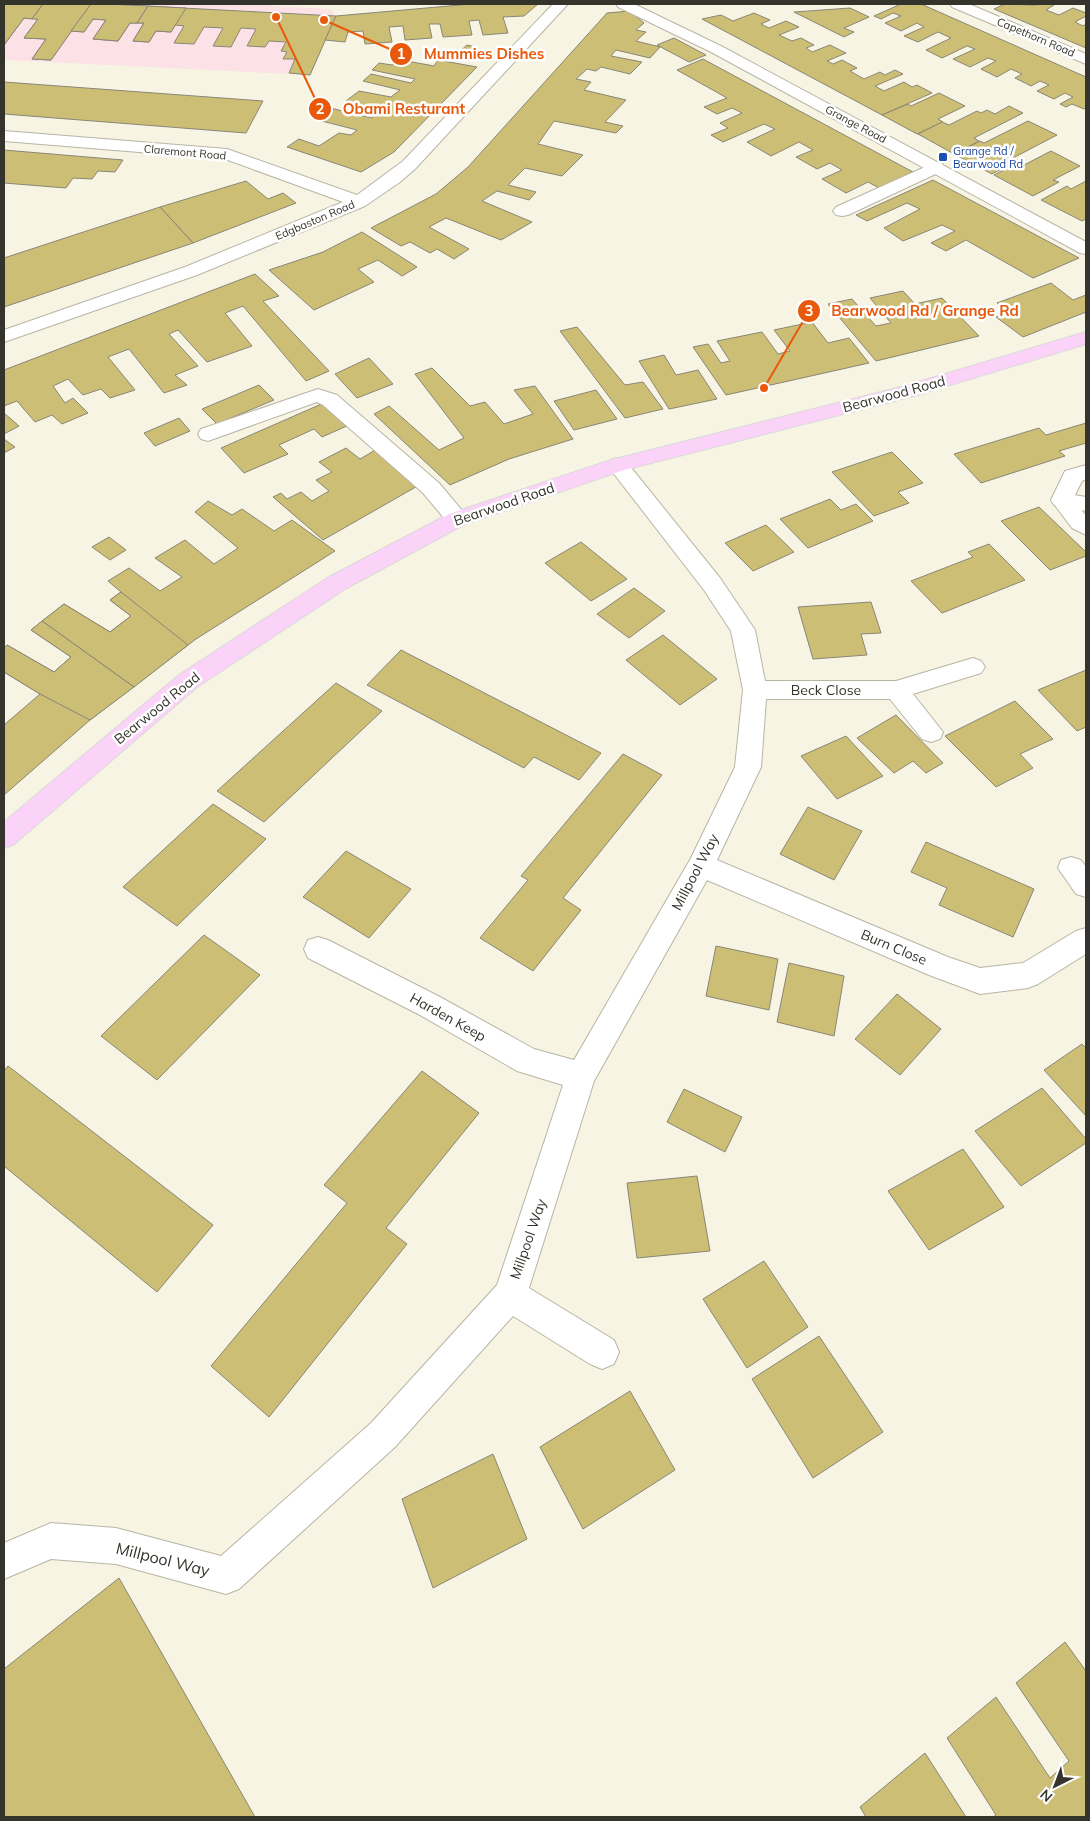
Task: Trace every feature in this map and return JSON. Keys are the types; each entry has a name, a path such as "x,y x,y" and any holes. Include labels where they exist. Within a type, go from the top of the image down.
{"main road":[{"name":"Bearwood Road","path":"4,837 188,681 337,583 457,519 618,465 908,392 1086,338"}],"street":[{"name":"Edgbaston Road","path":"4,336 191,271 359,202 394,178 409,165 561,4"},
{"name":"Grange Road","path":"623,4 716,49 1086,249"},
{"name":"Capethorn Road","path":"957,4 1086,59"},
{"name":"Claremont Road","path":"4,136 227,154 359,202"},
{"path":"842,211 936,167"},
{"path":"208,434 318,395 324,396 431,488 457,519"},
{"name":"Millpool Way","path":"4,1561 51,1541 116,1546 226,1576 383,1435 510,1295 581,1076 701,865 748,767 755,690 743,630 712,584 618,465"},
{"path":"1062,500 1073,476 1086,472"},
{"path":"1062,500 1086,504"},
{"path":"1062,500 1080,524 1086,527"},
{"name":"Beck Close","path":"755,690 896,690 973,667"},
{"path":"896,690 931,732"},
{"name":"Burn Close","path":"701,865 980,982 1028,975 1086,940"},
{"name":"Harden Keep","path":"318,949 430,1006 527,1061 581,1076"},
{"name":"Millpool Way","path":"510,1295 602,1352"}],"shaded area":[{"path":"4,4 272,4 272,6 330,9 335,15 310,75 4,60"}],"building":[{"path":"4,4 106,4 336,16 310,75 289,73 295,59 283,59 287,52 281,51 286,42 269,41 265,47 247,46 256,29 241,28 231,47 213,46 223,28 204,27 194,44 174,43 184,26 175,25 171,32 156,31 149,42 133,41 144,23 130,23 118,41 93,39 106,20 93,19 84,32 71,31 51,60 32,59 46,39 24,38 38,19 24,18 4,45"},
{"path":"4,4 43,4 32,19 24,18 4,45"},
{"path":"43,4 91,4 51,60 32,59 46,39 24,38 38,19 32,19"},
{"path":"91,4 148,6 137,23 130,23 118,41 93,39 106,20 93,19 84,32 71,31"},
{"path":"471,4 538,4 524,16 503,17 508,33 483,35 479,20 469,21 472,35 443,37 440,24 429,24 432,38 405,40 403,26 389,27 392,42 365,44 363,31 348,32 345,42 325,40 336,16"},
{"path":"901,4 921,4 1086,77 1086,108 1084,109 1072,104 1066,107 1060,104 1073,97 1065,93 1054,99 1037,91 1049,85 1040,81 1031,86 1015,78 1022,74 1011,69 997,77 981,69 996,61 988,58 970,67 953,59 975,49 967,46 942,58 926,50 951,38 938,32 918,42 904,36 924,27 917,23 901,31 885,23 901,16 893,13 881,19 874,16"},
{"path":"1005,4 1050,4 1054,5 1046,10 1059,15 1073,8 1086,13 1086,16 1075,22 1083,26 1086,24 1086,48 994,9"},
{"path":"148,6 186,8 171,32 156,31 149,42 133,41 144,23 137,23"},
{"path":"850,8 869,17 844,28 854,32 844,37 794,12"},
{"path":"630,11 644,23 636,30 646,32 636,41 660,47 650,58 616,50 611,56 642,62 630,74 601,67 596,71 587,69 576,79 591,82 584,90 626,100 605,122 623,126 616,133 554,121 538,144 583,155 562,176 525,168 508,185 536,192 529,200 497,191 482,201 532,222 501,240 446,218 429,227 469,249 454,259 437,249 430,253 410,242 401,246 371,228 436,194 468,167 607,13"},
{"path":"754,13 770,20 761,24 769,28 786,21 799,27 779,35 792,41 801,38 814,45 806,48 812,52 830,45 846,53 827,61 833,64 842,60 857,68 850,71 864,79 880,72 885,75 895,70 903,74 875,86 884,91 904,82 912,87 917,85 932,93 882,115 702,19 721,15 733,21"},
{"path":"674,38 706,55 689,62 657,45"},
{"path":"467,45 476,47 467,56 457,54"},
{"path":"396,59 434,66 438,60 477,67 394,152 361,172 287,147 299,139 319,146 339,133 351,135 357,130 314,119 326,107 372,118 378,109 346,101 359,91 391,97 400,90 363,81 371,74 411,83 415,79 372,70 379,63 392,65"},
{"path":"703,59 913,172 879,188 868,182 846,193 822,179 842,170 830,163 817,169 796,157 813,150 799,142 771,156 747,142 775,129 764,124 723,142 711,135 728,128 720,123 742,113 732,108 717,114 704,107 727,98 677,70"},
{"path":"4,82 263,101 246,133 4,114"},
{"path":"939,93 965,106 938,119 943,122 917,134 882,115 908,104 911,106"},
{"path":"1009,106 1023,113 974,138 979,141 954,154 918,134 942,122 949,125 977,111 981,113 987,110 995,114"},
{"path":"1028,121 1057,135 1013,158 1018,160 992,174 954,154 980,141 984,143"},
{"path":"4,150 123,160 115,172 98,171 92,179 73,178 66,188 4,183"},
{"path":"1051,151 1080,166 1053,180 1059,182 1033,196 994,175 1019,162 1024,165"},
{"path":"933,180 1079,258 1033,278 966,240 946,251 931,243 955,231 942,225 903,241 884,228 920,209 907,203 867,221 856,215"},
{"path":"246,181 268,199 283,193 296,203 193,243 160,207"},
{"path":"1086,181 1086,219 1082,221 1041,200 1067,186 1071,189"},
{"path":"160,207 193,243 4,307 4,258"},
{"path":"362,232 417,267 402,276 378,260 358,269 374,282 314,310 269,270 323,252"},
{"path":"255,274 279,296 263,301 329,371 306,381 243,306 225,313 252,346 207,362 178,330 169,334 198,366 175,375 187,385 164,393 129,349 108,357 135,390 110,398 101,389 83,395 68,379 53,386 65,403 73,398 88,413 62,424 52,415 35,422 17,401 4,406 4,370"},
{"path":"1051,283 1073,300 1086,295 1086,312 1023,337 996,317 1009,312 997,303"},
{"path":"903,291 915,304 942,298 979,336 876,361 828,304 852,299 876,326 891,323 870,298"},
{"path":"812,322 828,343 849,338 869,363 726,395 693,347 708,344 721,363 730,361 717,341 762,332 778,354 790,351 774,330"},
{"path":"577,327 625,385 643,382 663,409 625,418 560,331"},
{"path":"664,355 676,375 698,370 717,399 669,409 639,361"},
{"path":"369,358 393,384 357,398 335,374"},
{"path":"432,368 470,406 485,402 504,424 533,414 514,390 535,386 573,439 509,459 450,485 374,414 389,406 439,450 464,438 415,374"},
{"path":"259,385 274,400 217,424 202,409"},
{"path":"596,390 617,419 574,430 554,401"},
{"path":"326,402 349,425 322,437 314,429 279,445 288,454 244,473 221,448"},
{"path":"4,413 19,426 4,434"},
{"path":"179,418 190,431 155,446 144,433"},
{"path":"1086,423 1086,443 1059,451 1065,456 981,483 954,454 1039,428 1046,435"},
{"path":"4,439 15,447 4,453"},
{"path":"346,448 360,459 377,449 421,484 323,540 273,497 281,493 287,499 301,492 312,501 329,491 316,480 332,472 319,462"},
{"path":"892,452 923,483 898,492 909,503 874,516 832,472"},
{"path":"830,499 841,510 856,504 873,521 808,548 780,519"},
{"path":"208,501 232,515 242,509 274,531 292,520 335,551 196,639 90,720 4,795 4,725 40,694 4,672 4,648 7,645 54,672 71,657 31,630 64,604 110,632 131,616 110,600 121,592 108,581 129,568 160,591 182,577 155,558 185,540 214,564 238,548 195,512"},
{"path":"1039,507 1086,552 1086,556 1050,570 1001,521"},
{"path":"766,525 794,552 753,571 725,543"},
{"path":"109,537 126,550 110,560 92,547"},
{"path":"581,542 627,579 591,601 545,563"},
{"path":"989,544 1025,580 942,613 911,581 973,557 968,552"},
{"path":"634,588 665,611 629,638 597,614"},
{"path":"121,592 188,645 134,687 42,621 64,604 110,632 131,616 110,600"},
{"path":"871,602 881,633 861,634 867,655 813,659 798,607"},
{"path":"42,621 134,687 90,720 40,694 4,672 4,648 7,645 54,672 71,657 31,630"},
{"path":"663,635 717,679 680,705 626,660"},
{"path":"401,650 601,753 579,780 534,757 524,768 367,685"},
{"path":"1086,670 1086,727 1077,731 1038,690"},
{"path":"336,683 382,711 264,822 217,791"},
{"path":"1015,701 1053,739 1020,754 1033,768 996,787 945,736"},
{"path":"896,715 943,763 926,773 913,761 894,773 857,738"},
{"path":"846,736 883,776 837,799 801,756"},
{"path":"623,754 662,775 563,898 581,910 533,971 480,938 528,880 521,876"},
{"path":"213,804 266,839 177,926 123,887"},
{"path":"808,807 862,831 834,880 780,854"},
{"path":"926,842 1034,889 1013,937 939,905 947,888 911,872"},
{"path":"346,851 411,889 369,938 303,897"},
{"path":"204,935 260,975 157,1080 101,1036"},
{"path":"716,946 778,959 769,1010 706,996"},
{"path":"789,963 844,976 834,1036 777,1022"},
{"path":"897,994 941,1029 900,1075 855,1039"},
{"path":"1082,1044 1086,1048 1086,1116 1044,1070"},
{"path":"8,1066 213,1225 157,1292 4,1166 4,1071"},
{"path":"422,1071 479,1113 386,1228 407,1244 269,1417 211,1366 347,1203 324,1185"},
{"path":"1042,1088 1086,1139 1086,1143 1021,1186 975,1131"},
{"path":"684,1089 742,1117 725,1152 667,1122"},
{"path":"963,1149 1004,1207 929,1250 888,1191"},
{"path":"697,1176 710,1251 637,1258 627,1183"},
{"path":"764,1261 808,1327 747,1368 703,1299"},
{"path":"819,1336 883,1432 813,1478 752,1379"},
{"path":"630,1391 675,1470 583,1529 540,1447"},
{"path":"493,1454 527,1539 433,1588 402,1499"},
{"path":"119,1578 255,1817 4,1817 4,1669"},
{"path":"1065,1642 1086,1671 1086,1817 993,1817 996,1815 947,1738 996,1697 1050,1778 1069,1761 1016,1683"},
{"path":"925,1753 966,1817 866,1817 860,1807"}],"place":[{"name":"Obami Resturant","path":"276,17"},
{"name":"Mummies Dishes","path":"324,20"},
{"name":"Grange Rd / Bearwood Rd","path":"943,157"},
{"name":"Bearwood Rd / Grange Rd","path":"764,388"}]}
